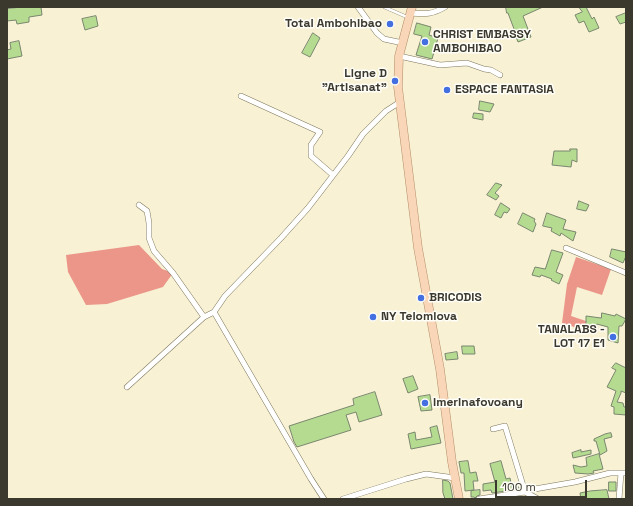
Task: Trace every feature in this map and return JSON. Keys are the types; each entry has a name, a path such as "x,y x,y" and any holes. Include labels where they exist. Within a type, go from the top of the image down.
{"main road":[{"path":"410,13 399,56 397,75 418,248 441,375 459,499"}],"street":[{"path":"358,7 377,33 384,39 403,43"},
{"path":"410,13 430,14 445,7"},
{"path":"399,56 440,65 467,63 491,70 500,75"},
{"path":"241,96 320,132 311,145 312,156 333,175"},
{"path":"127,387 204,318 214,312 225,296 308,208 363,134 386,111 400,102"},
{"path":"139,205 146,211 149,223 149,238 154,251 173,273 204,318"},
{"path":"566,248 626,273"},
{"path":"214,312 324,499"},
{"path":"493,429 506,426 525,492 538,499"},
{"path":"479,499 525,492 610,473 623,473 618,499"},
{"path":"343,499 406,478 426,474 455,478"}],"lane":[{"path":"384,7 410,13"}],"shaded area":[{"path":"139,245 162,269 173,273 163,287 107,304 86,305 68,272 66,255"},
{"path":"576,257 611,269 602,295 577,287 571,316 586,321 586,331 562,323 567,284"}],"building":[{"path":"41,7 42,15 29,17 29,22 17,24 16,20 7,21 7,9"},
{"path":"506,7 543,7 523,16 531,37 518,42"},
{"path":"579,7 586,7 592,19 594,17 599,28 589,32 584,21 579,23 575,15 582,12"},
{"path":"626,13 626,22 620,24 616,17"},
{"path":"96,16 98,26 85,30 82,19"},
{"path":"417,23 431,27 429,35 438,38 432,59 416,55 422,36 414,34"},
{"path":"313,33 320,38 310,57 302,53"},
{"path":"19,41 22,56 7,59 7,50 11,49 10,43"},
{"path":"480,101 494,104 490,112 479,110"},
{"path":"474,113 483,114 483,120 473,118"},
{"path":"570,149 577,149 577,162 572,160 571,167 552,165 554,151 570,151"},
{"path":"496,183 502,185 495,193 499,196 496,200 487,195"},
{"path":"579,201 589,205 586,211 577,209"},
{"path":"501,203 510,209 507,213 504,212 501,218 495,215"},
{"path":"523,213 535,219 534,221 536,224 533,232 518,224"},
{"path":"547,213 566,220 563,229 576,232 573,241 561,233 560,236 551,231 552,228 543,226"},
{"path":"612,249 626,252 623,263 610,257"},
{"path":"552,250 563,253 556,272 563,275 559,284 551,280 552,279 541,275 540,277 532,275 535,267 545,269"},
{"path":"602,313 615,316 616,314 626,319 622,326 619,326 618,343 608,340 608,327 597,324 594,333 586,331 586,316 601,318"},
{"path":"462,346 474,346 475,354 463,354"},
{"path":"457,352 458,359 446,360 445,354"},
{"path":"616,363 626,368 626,393 621,391 617,402 623,403 624,407 626,407 626,415 614,414 614,407 611,406 616,391 607,387 616,370 612,368"},
{"path":"413,376 418,389 408,393 403,379"},
{"path":"375,392 382,415 359,422 356,412 346,415 351,430 297,447 289,426 354,405 353,399"},
{"name":"Imerinafovoany","path":"430,395 432,410 421,411 418,397"},
{"path":"437,426 441,443 411,449 408,434 415,432 416,440 432,437 430,428"},
{"path":"611,433 612,437 604,439 607,451 600,455 594,439"},
{"path":"581,450 581,452 591,450 591,454 573,458 572,453"},
{"path":"599,454 603,469 593,471 594,473 588,474 575,473 573,465 581,467 587,466 586,458"},
{"path":"468,461 470,473 476,472 478,481 473,481 474,490 465,491 464,473 461,473 459,462"},
{"path":"501,461 506,479 510,478 512,488 519,487 520,489 492,493 491,490 483,491 483,484 495,482 490,464"},
{"path":"443,480 450,483 453,499 445,499 443,493"},
{"path":"609,482 616,482 616,491 609,491"},
{"path":"480,490 480,495 475,498 471,497 471,491"},
{"path":"607,490 609,499 581,499 580,493"}],"place":[{"name":"Total Ambohibao","path":"390,24"},
{"name":"CHRIST EMBASSY AMBOHIBAO","path":"425,42"},
{"name":"Ligne D \"Artisanat\"","path":"395,81"},
{"name":"ESPACE FANTASIA","path":"447,90"},
{"name":"BRICODIS","path":"421,298"},
{"name":"NY Telomiova","path":"373,317"},
{"name":"TANALABS - LOT 17 E1","path":"613,337"},
{"name":"Imerinafovoany","path":"425,403"}]}
